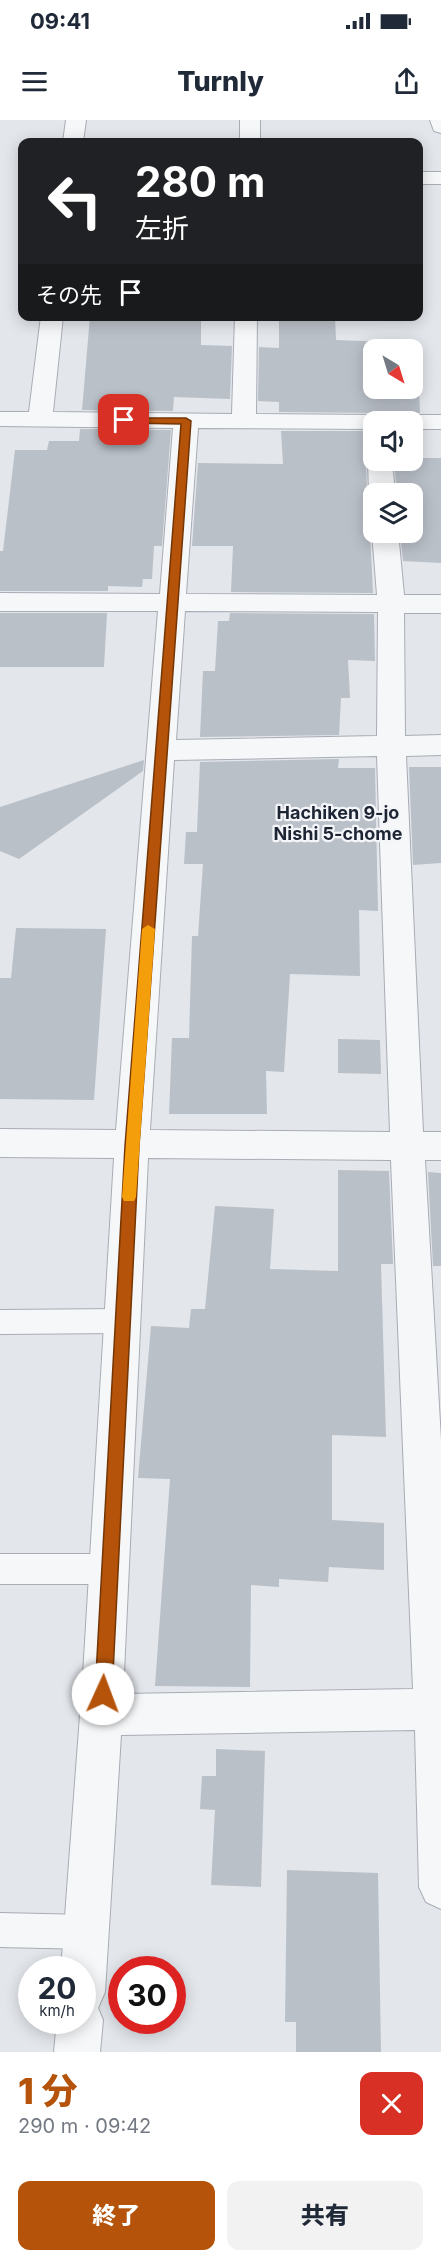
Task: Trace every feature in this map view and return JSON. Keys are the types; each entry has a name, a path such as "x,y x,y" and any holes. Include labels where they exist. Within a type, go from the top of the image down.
{"street":[{"path":"74,138 76,120"},
{"path":"250,120 250,138"},
{"path":"440,120 441,126"},
{"path":"423,178 441,178"},
{"path":"40,419 51,321"},
{"path":"244,421 246,321"},
{"path":"0,419 363,422"},
{"path":"85,1956 102,1715 132,1146 186,421"},
{"path":"423,422 441,422"},
{"path":"386,543 391,604 391,746 407,1146 441,1887"},
{"path":"0,602 441,604"},
{"path":"162,750 441,745"},
{"path":"0,1143 132,1146 441,1146"},
{"path":"102,1715 434,1709"},
{"path":"77,2052 79,2034"}],"lane":[{"path":"0,1322 122,1321"},
{"path":"0,1569 108,1569"},
{"path":"0,1930 87,1932"}],"building":[{"path":"90,321 201,321 201,345 232,346 230,399 174,397 173,411 82,410"},
{"path":"279,321 335,321 336,340 363,341 363,399 419,399 420,411 279,412 279,402 258,401 259,347 279,348"},
{"path":"80,429 171,430 162,546 154,546 152,579 143,579 142,587 108,586 108,591 0,591 0,551 3,551 15,450 47,450 49,441 79,441"},
{"path":"281,431 363,431 363,471 366,471 367,483 363,483 363,543 371,543 373,593 231,592 233,546 192,546 198,463 283,464"},
{"path":"423,458 441,458 441,563 403,561 401,543 423,543 423,483 396,483 395,471 423,471"},
{"path":"0,613 107,613 104,667 0,667"},
{"path":"230,613 374,614 375,661 348,660 350,698 341,698 339,735 200,737 203,671 215,671 218,621 229,621"},
{"path":"339,759 338,768 375,768 378,911 359,910 360,976 290,974 284,1072 266,1071 267,1114 169,1114 172,1038 189,1038 192,936 198,936 203,864 184,864 186,832 197,832 200,762"},
{"path":"144,760 143,771 19,859 0,851 0,807"},
{"path":"409,767 441,767 441,863 413,865"},
{"path":"16,928 106,929 94,1100 0,1099 0,978 11,978"},
{"path":"338,1039 380,1040 381,1074 338,1073"},
{"path":"338,1170 389,1171 393,1264 381,1264 386,1437 332,1435 332,1520 384,1523 384,1570 329,1567 328,1582 279,1579 279,1587 251,1585 250,1687 155,1686 170,1479 138,1478 151,1326 189,1328 191,1309 205,1309 215,1206 274,1209 270,1269 338,1271"},
{"path":"428,1172 441,1173 441,1266 433,1266"},
{"path":"216,1749 265,1751 261,1887 211,1885 215,1810 200,1809 202,1776 216,1776"},
{"path":"287,1870 378,1873 381,2052 296,2052 296,2022 285,2022"}],"slow traffic":[{"path":"129,1197 148,929"}],"district":[{"name":"Hachiken 9-jo Nishi 5-chome","path":"338,822"}],"route":[{"path":"103,1694 132,1146 186,421 124,420"}]}
